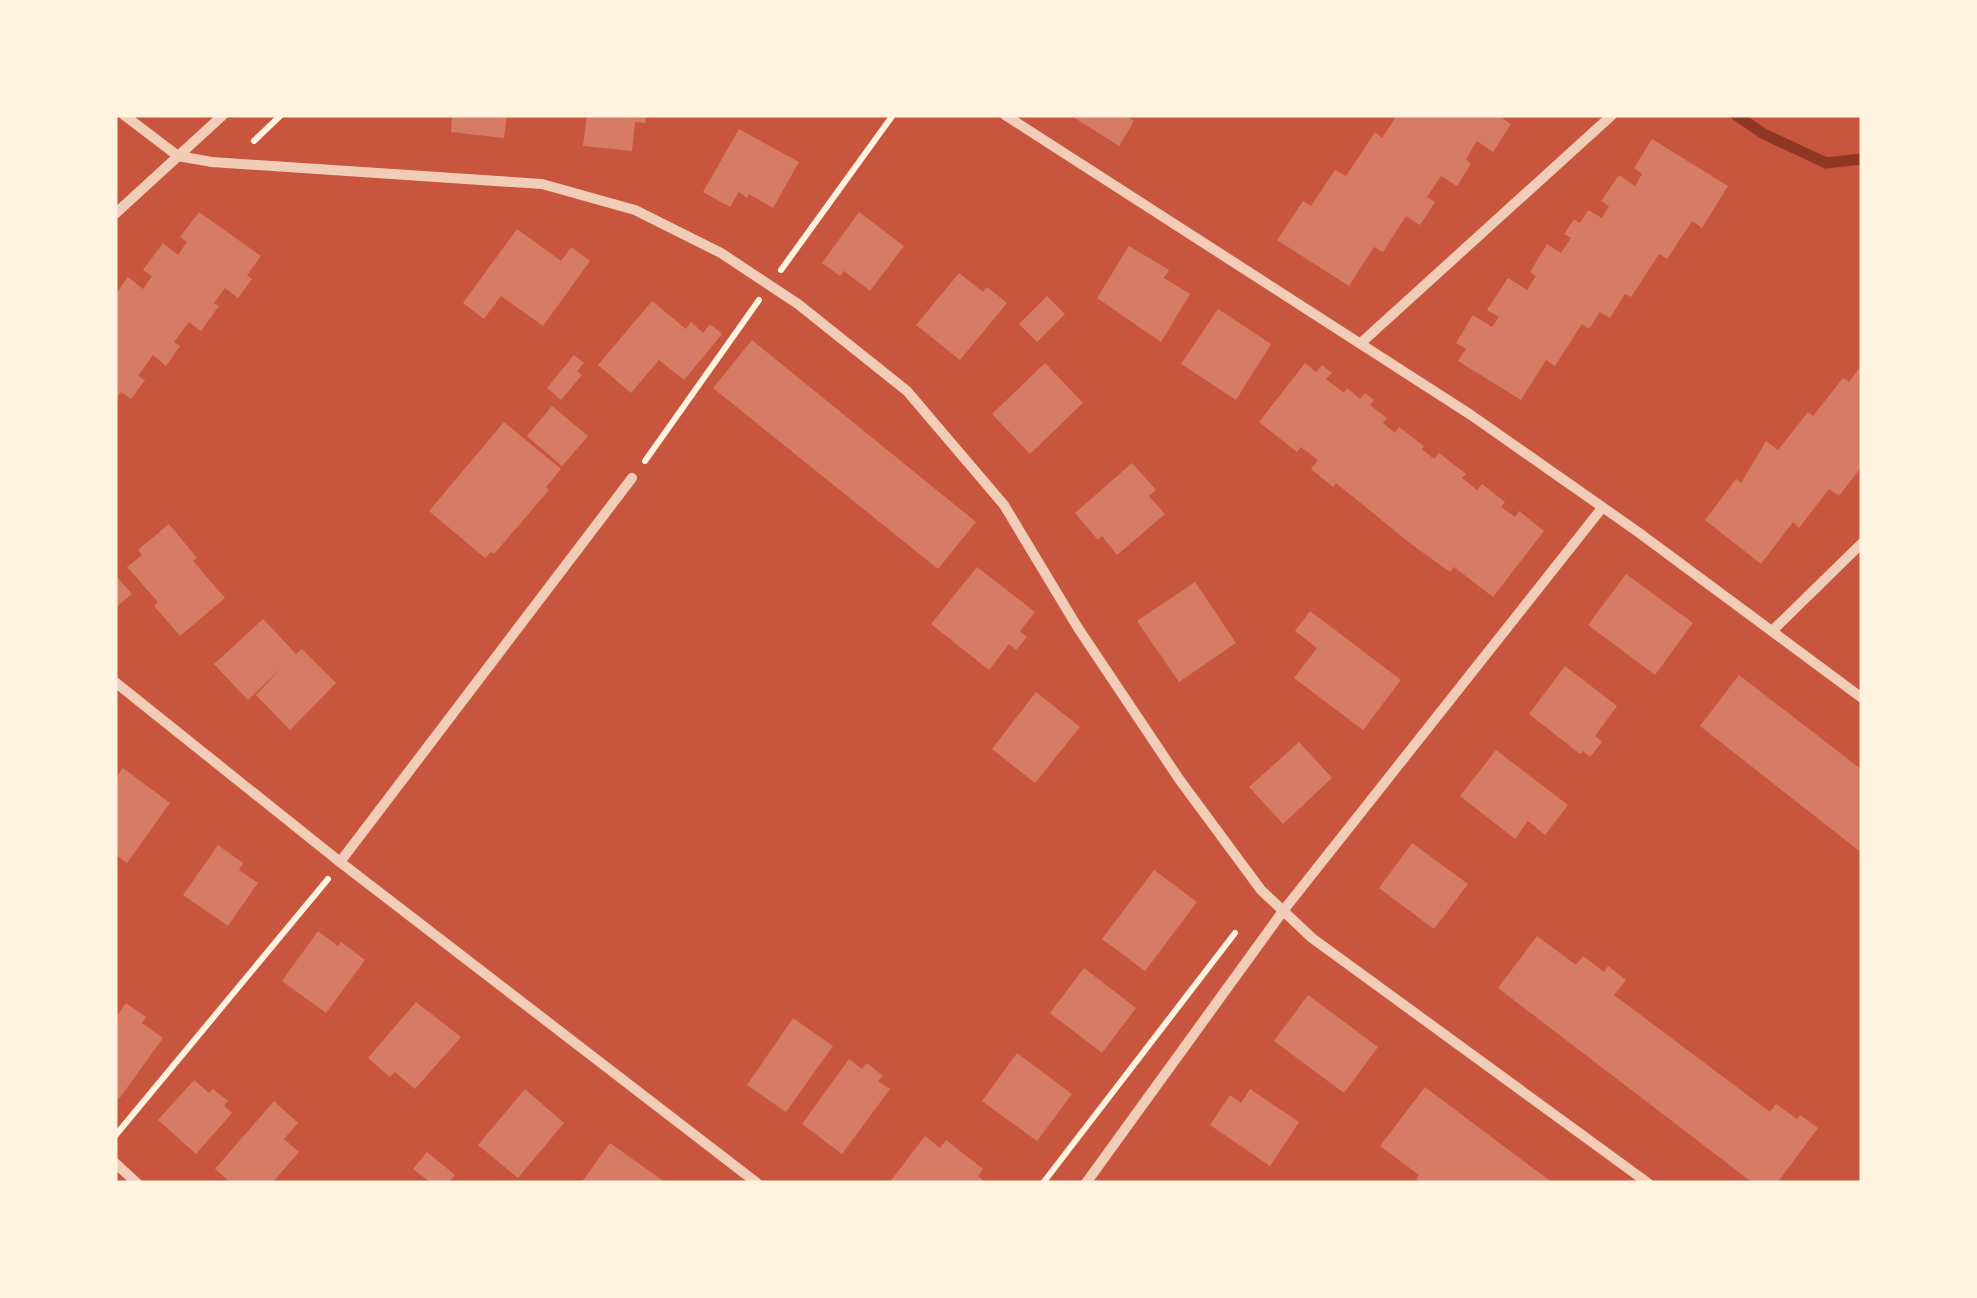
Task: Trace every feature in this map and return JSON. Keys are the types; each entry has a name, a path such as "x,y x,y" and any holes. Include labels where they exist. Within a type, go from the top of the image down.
{"street":[{"path":"124,115 178,156 212,162 542,184 635,210 721,253 770,285 907,391 1004,505 1078,628 1179,779 1261,890 1312,938 1648,1183"},
{"path":"115,214 223,115"},
{"path":"1005,115 1172,225 1362,342 1602,508 1862,698"},
{"path":"1362,342 1612,115"},
{"path":"340,862 632,478"},
{"path":"1086,1183 1283,911 1602,508"},
{"path":"1772,631 1862,543"},
{"path":"115,682 340,862 757,1183"},
{"path":"115,1164 137,1183"}],"path":[{"path":"632,478 894,115"},
{"path":"115,1136 340,862"}],"building":[{"path":"452,115 507,115 504,138 451,132"},
{"path":"587,115 646,115 645,123 635,122 632,151 583,146"},
{"path":"1070,115 1125,115 1134,121 1119,146"},
{"path":"1397,115 1506,115 1503,119 1511,124 1493,152 1477,141 1466,159 1471,164 1457,186 1441,176 1427,197 1435,202 1420,225 1406,216 1383,252 1374,247 1349,286 1277,240 1303,201 1311,206 1335,170 1346,176 1375,132 1382,138"},
{"path":"739,129 799,162 773,208 739,192 730,207 703,192"},
{"path":"1652,139 1728,186 1702,228 1692,221 1667,259 1659,254 1631,297 1625,294 1610,318 1600,312 1589,329 1582,324 1555,366 1546,360 1521,400 1458,361 1466,349 1456,343 1473,315 1492,327 1499,317 1487,310 1508,278 1527,290 1536,276 1530,272 1547,244 1561,253 1571,238 1564,234 1574,219 1580,223 1588,210 1602,218 1609,206 1601,201 1619,175 1635,186 1642,174 1634,168"},
{"path":"199,212 261,256 247,275 252,279 238,298 225,288 214,303 219,306 201,331 189,322 174,342 180,346 166,366 153,355 138,376 145,380 131,399 121,392 115,400 115,295 128,277 143,289 152,276 143,270 163,243 178,255 187,242 180,237"},
{"path":"859,212 904,246 870,291 844,271 840,276 822,263"},
{"path":"517,229 561,261 571,247 590,261 543,326 501,296 484,319 463,303"},
{"path":"1129,246 1169,270 1164,278 1190,294 1161,342 1097,298"},
{"path":"959,273 983,292 987,287 1007,303 960,360 916,325"},
{"path":"1047,296 1065,314 1037,342 1019,324"},
{"path":"652,301 686,329 691,322 703,333 710,324 722,334 684,380 659,360 631,393 598,365"},
{"path":"1218,309 1271,344 1236,400 1181,364"},
{"path":"752,340 976,522 938,569 713,388"},
{"path":"574,355 584,363 577,371 582,375 561,400 547,388"},
{"path":"1045,363 1083,403 1030,454 992,414"},
{"path":"1305,363 1316,372 1322,365 1332,373 1326,379 1344,393 1347,388 1360,399 1365,393 1374,400 1370,405 1387,418 1383,423 1395,433 1399,427 1434,459 1439,453 1466,474 1462,478 1477,490 1482,484 1505,502 1501,507 1515,517 1519,511 1544,531 1493,597 1454,567 1450,572 1411,544 1336,483 1333,487 1311,469 1318,460 1301,447 1297,452 1259,422"},
{"path":"1862,365 1862,466 1839,496 1829,489 1799,528 1793,522 1761,564 1705,520 1736,479 1741,483 1766,441 1778,450 1808,412 1813,416 1843,378 1849,382"},
{"path":"552,406 588,436 562,466 527,436"},
{"path":"504,422 561,469 546,487 549,490 494,554 491,552 485,558 429,511"},
{"path":"1132,463 1156,490 1149,496 1165,514 1117,555 1075,513"},
{"path":"169,524 197,558 193,561 225,598 180,636 154,606 158,602 127,567 142,555 138,550"},
{"path":"977,567 1035,612 1020,631 1027,637 1016,650 1009,644 989,670 931,624"},
{"path":"1626,574 1693,623 1655,675 1588,625"},
{"path":"115,575 132,594 115,608"},
{"path":"1195,582 1236,643 1179,682 1137,621"},
{"path":"1310,611 1401,680 1363,730 1294,678 1317,648 1295,631"},
{"path":"263,619 296,654 302,649 336,683 290,730 256,695 282,667 248,700 214,664"},
{"path":"1565,666 1617,706 1595,736 1602,742 1590,757 1583,751 1580,754 1529,714"},
{"path":"1739,675 1862,770 1862,853 1700,726"},
{"path":"1036,692 1080,727 1035,783 992,749"},
{"path":"1299,742 1332,778 1283,824 1249,787"},
{"path":"1496,750 1568,805 1545,835 1528,821 1515,839 1460,796"},
{"path":"123,768 170,803 127,863 115,854 115,779"},
{"path":"1412,843 1468,884 1434,929 1379,888"},
{"path":"218,845 243,863 239,870 258,883 228,926 183,895"},
{"path":"1154,870 1197,902 1145,971 1102,939"},
{"path":"318,931 365,960 326,1013 282,981"},
{"path":"1537,936 1576,965 1583,956 1604,972 1608,966 1626,980 1614,995 1770,1112 1776,1104 1818,1128 1777,1183 1753,1183 1498,988"},
{"path":"1084,968 1136,1008 1102,1053 1050,1013"},
{"path":"1308,995 1378,1047 1344,1093 1274,1041"},
{"path":"416,1002 461,1037 415,1089 395,1072 390,1077 368,1058"},
{"path":"126,1003 146,1017 142,1023 163,1038 119,1099 115,1096 115,1018"},
{"path":"793,1018 833,1046 786,1112 747,1085"},
{"path":"1017,1053 1072,1094 1037,1141 982,1101"},
{"path":"849,1059 862,1069 867,1063 883,1076 878,1081 890,1089 842,1154 802,1124"},
{"path":"194,1080 209,1093 213,1089 228,1101 224,1106 232,1113 196,1154 158,1120"},
{"path":"1425,1087 1553,1183 1421,1183 1416,1179 1419,1175 1380,1146"},
{"path":"525,1089 564,1123 518,1178 478,1145"},
{"path":"1250,1089 1299,1122 1270,1166 1210,1125 1230,1095 1241,1103"},
{"path":"274,1101 298,1123 284,1139 299,1152 272,1183 231,1183 215,1169"},
{"path":"925,1136 940,1148 946,1140 983,1169 978,1176 986,1183 889,1183"},
{"path":"610,1143 662,1180 660,1183 581,1183"},
{"path":"427,1152 455,1175 448,1183 431,1183 413,1169"}],"waterway":[{"path":"1736,115 1764,134 1826,163 1862,159"}]}
